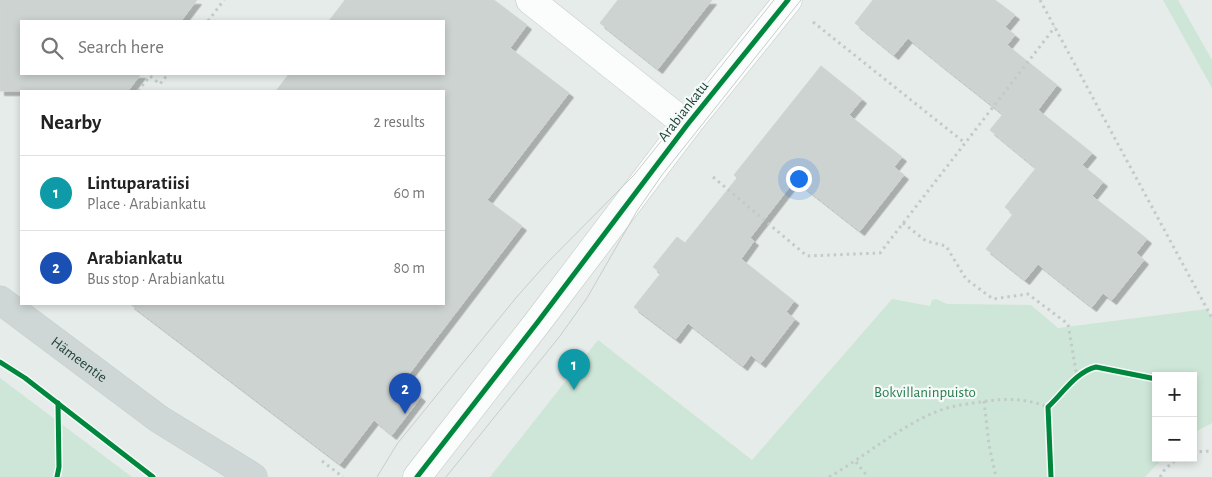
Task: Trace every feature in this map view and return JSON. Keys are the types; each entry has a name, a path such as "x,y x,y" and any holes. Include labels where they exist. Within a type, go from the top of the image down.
{"main road":[{"name":"Hämeentie","path":"0,300 159,419 253,477"},
{"name":"Hämeentie","path":"159,419 223,477"}],"street":[{"path":"530,0 687,125"},
{"name":"Arabiankatu","path":"417,477 687,125 788,0"}],"path":[{"path":"209,20 224,0"},
{"path":"1040,0 1212,318"},
{"path":"713,177 807,256 880,253 1055,27"},
{"path":"828,33 965,143"},
{"path":"139,90 150,76 160,84 167,75"},
{"path":"903,223 926,240 946,246 966,279 993,299 1028,294 1068,324 1077,377"},
{"path":"1071,384 1083,373"},
{"path":"829,477 856,462 905,427 939,410 999,399 1032,400 1048,407"},
{"path":"984,401 989,445 996,477"},
{"path":"1048,416 1048,407 1054,401"},
{"path":"1197,452 1212,451"},
{"path":"322,461 343,477"},
{"path":"856,462 868,477"},
{"path":"1160,477 1165,468 1173,462"}],"green space":[{"path":"1163,0 1178,0 1212,60 1212,88"},
{"name":"Bokvillaninpuisto","path":"892,299 930,306 932,300 936,299 947,304 1031,305 1058,328 1207,309 1212,318 1212,423 1197,431 1197,372 1152,372 1152,462 1159,462 1145,477 490,477 598,340 752,460"},
{"path":"0,378 132,477 0,477"}],"building":[{"path":"0,0 197,0 182,20 20,20 20,75 140,75 129,90 0,91"},
{"path":"345,0 494,0 527,25 510,48 569,93 487,200 522,226 403,382 421,397 392,435 374,420 340,464 131,305 445,305 445,90 277,90 288,75 445,75 445,20 330,20"},
{"path":"618,0 712,0 658,69 600,23"},
{"path":"873,0 995,0 1015,15 1005,27 1015,35 1007,45 1057,85 1038,110 1092,153 1082,165 1103,182 1092,196 1147,239 1136,253 1144,260 1112,300 1103,293 1092,307 1038,264 1025,280 986,249 1013,214 1005,207 1036,168 990,130 1003,114 908,38 894,55 855,23"},
{"path":"821,66 862,99 849,115 902,157 894,167 904,175 860,231 795,180 750,238 754,241 741,259 794,301 786,312 795,319 761,363 751,355 743,366 688,323 676,339 634,307 661,273 653,267 677,237 685,243 737,178 734,175"}],"tram line":[{"path":"377,477 397,444 515,299 545,265 634,175 774,0"},
{"path":"446,477 560,336 587,298 637,211 662,175 801,0"}],"cycle path":[{"path":"417,477 687,125 788,0"},
{"path":"0,362 25,378 153,477"},
{"path":"1051,477 1048,407 1076,378 1089,369 1096,367 1152,378"},
{"path":"57,477 59,467 58,403"}],"place":[{"name":"Lintuparatiisi","path":"574,390"},
{"name":"Arabiankatu","path":"405,414"}]}
